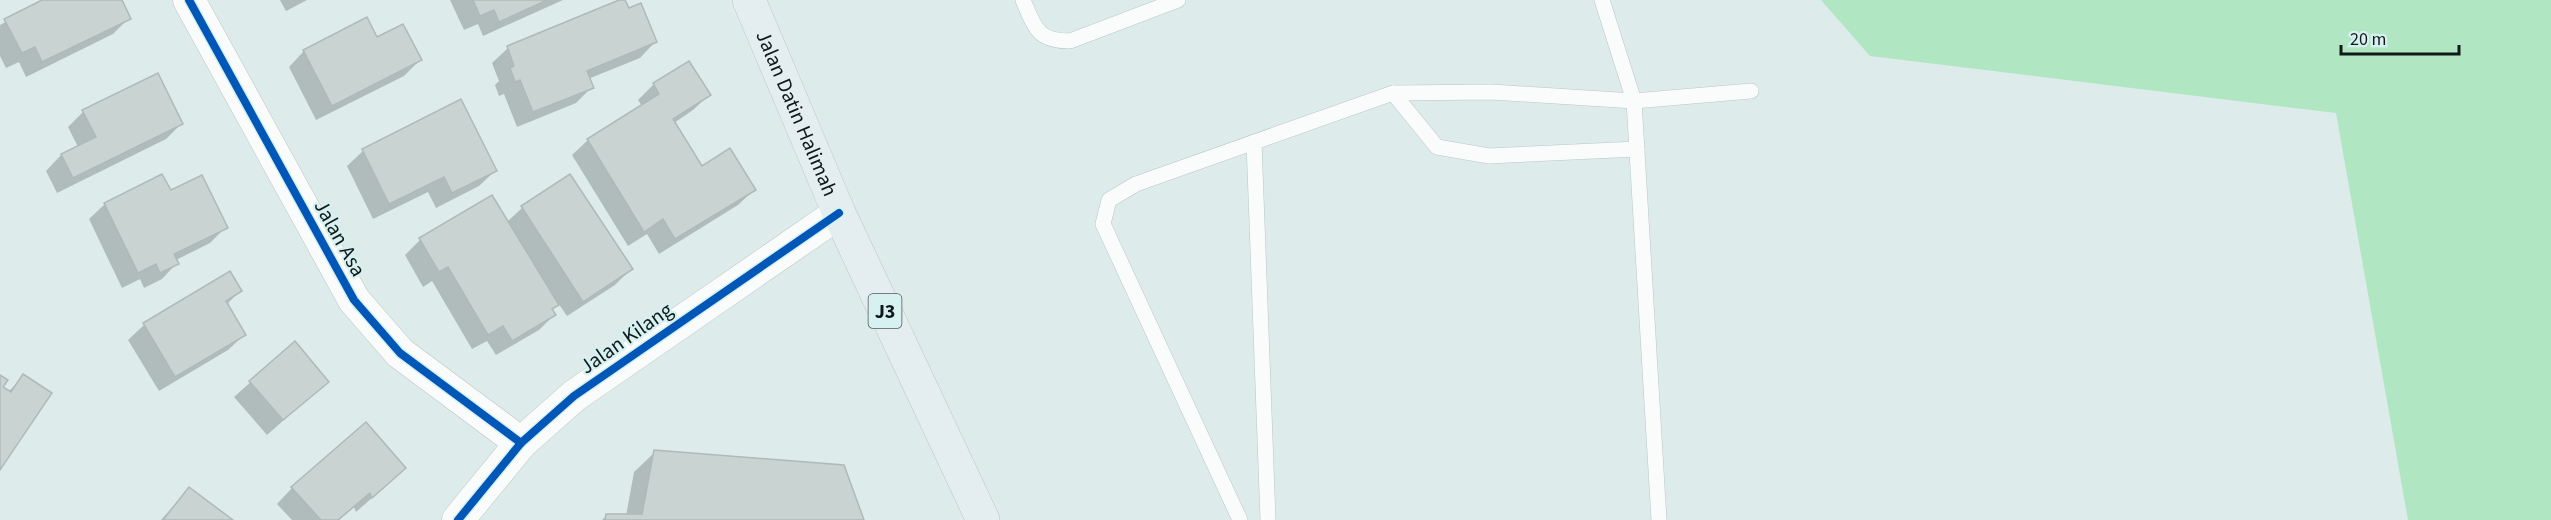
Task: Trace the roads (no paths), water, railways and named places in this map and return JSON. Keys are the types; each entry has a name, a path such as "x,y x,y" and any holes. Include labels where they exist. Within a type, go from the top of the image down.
{"main road":[{"name":"Jalan Datin Halimah","path":"749,0 839,213 983,520"}],"street":[{"name":"Jalan Asa","path":"189,0 354,300 400,353 521,443"},
{"name":"Jalan Kilang","path":"458,520 521,443 574,396 839,213"}],"lane":[{"path":"1023,0 1035,30 1051,41 1070,42 1178,0"},
{"path":"1602,0 1634,101 1659,520"},
{"path":"1240,520 1103,224 1109,200 1136,184 1393,93 1491,92 1634,101 1751,91"},
{"path":"1393,93 1437,147 1489,156 1637,149"},
{"path":"1254,142 1268,520"}]}
